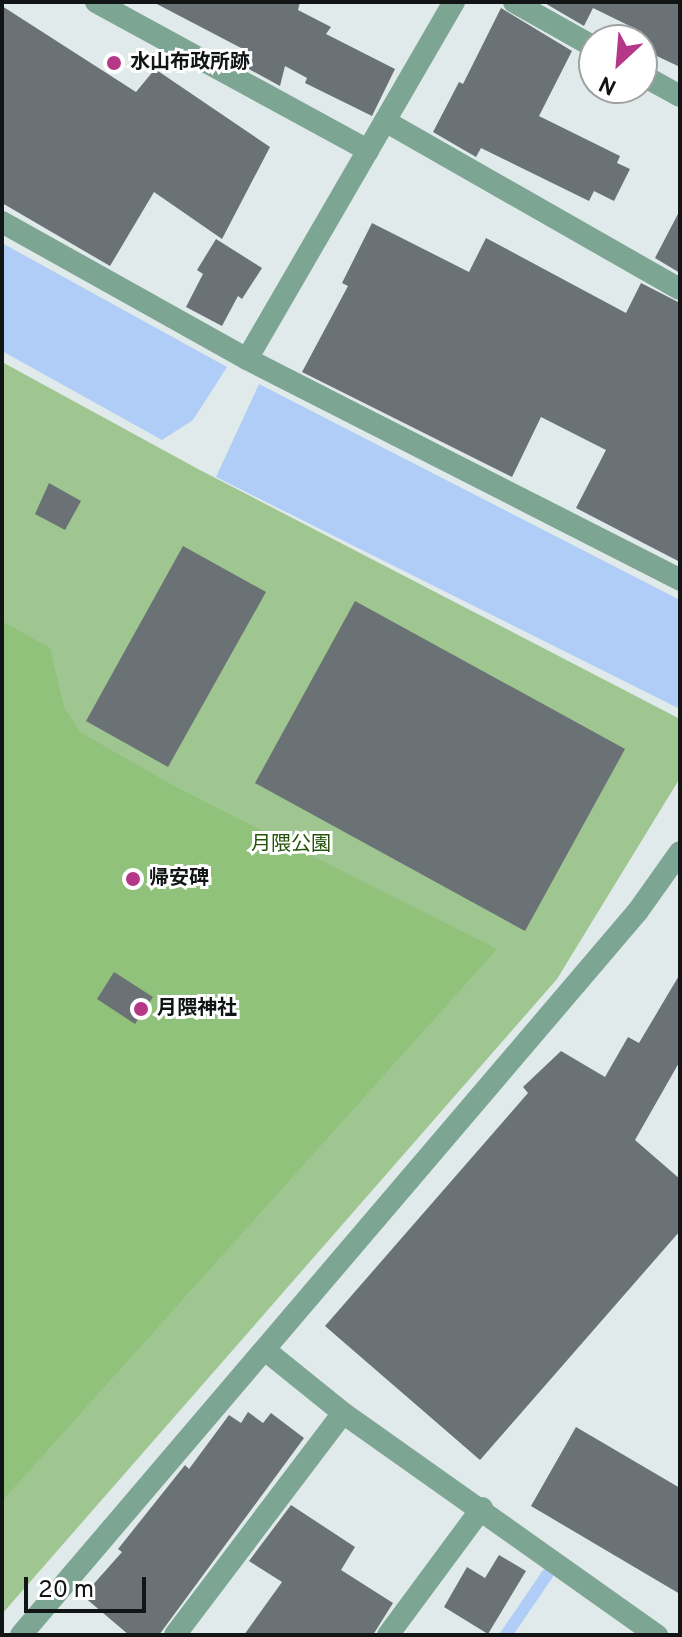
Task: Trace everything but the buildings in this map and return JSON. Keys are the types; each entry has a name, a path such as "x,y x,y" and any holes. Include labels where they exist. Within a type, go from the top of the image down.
{"street":[{"path":"96,2 368,150"},
{"path":"247,359 454,2"},
{"path":"514,2 578,38"},
{"path":"658,84 680,96"},
{"path":"385,121 680,289"},
{"path":"2,222 247,359 680,580"},
{"path":"21,1635 638,911 680,852"},
{"path":"265,1350 343,1413 482,1508 657,1635"},
{"path":"175,1635 343,1413"},
{"path":"388,1635 482,1508"}],"green space":[{"name":"月隈公園","path":"2,362 198,469 680,719 680,778 557,979 2,1614"},
{"path":"2,621 50,648 64,707 80,732 172,785 497,949 2,1501"}],"water":[{"path":"2,243 227,367 193,420 162,440 2,351"},
{"path":"259,384 680,600 680,709 216,477"}],"waterway":[{"path":"506,1635 547,1575"}],"place":[{"name":"水山布政所跡","path":"114,63"},
{"name":"帰安碑","path":"133,879"},
{"name":"月隈神社","path":"141,1009"}]}
